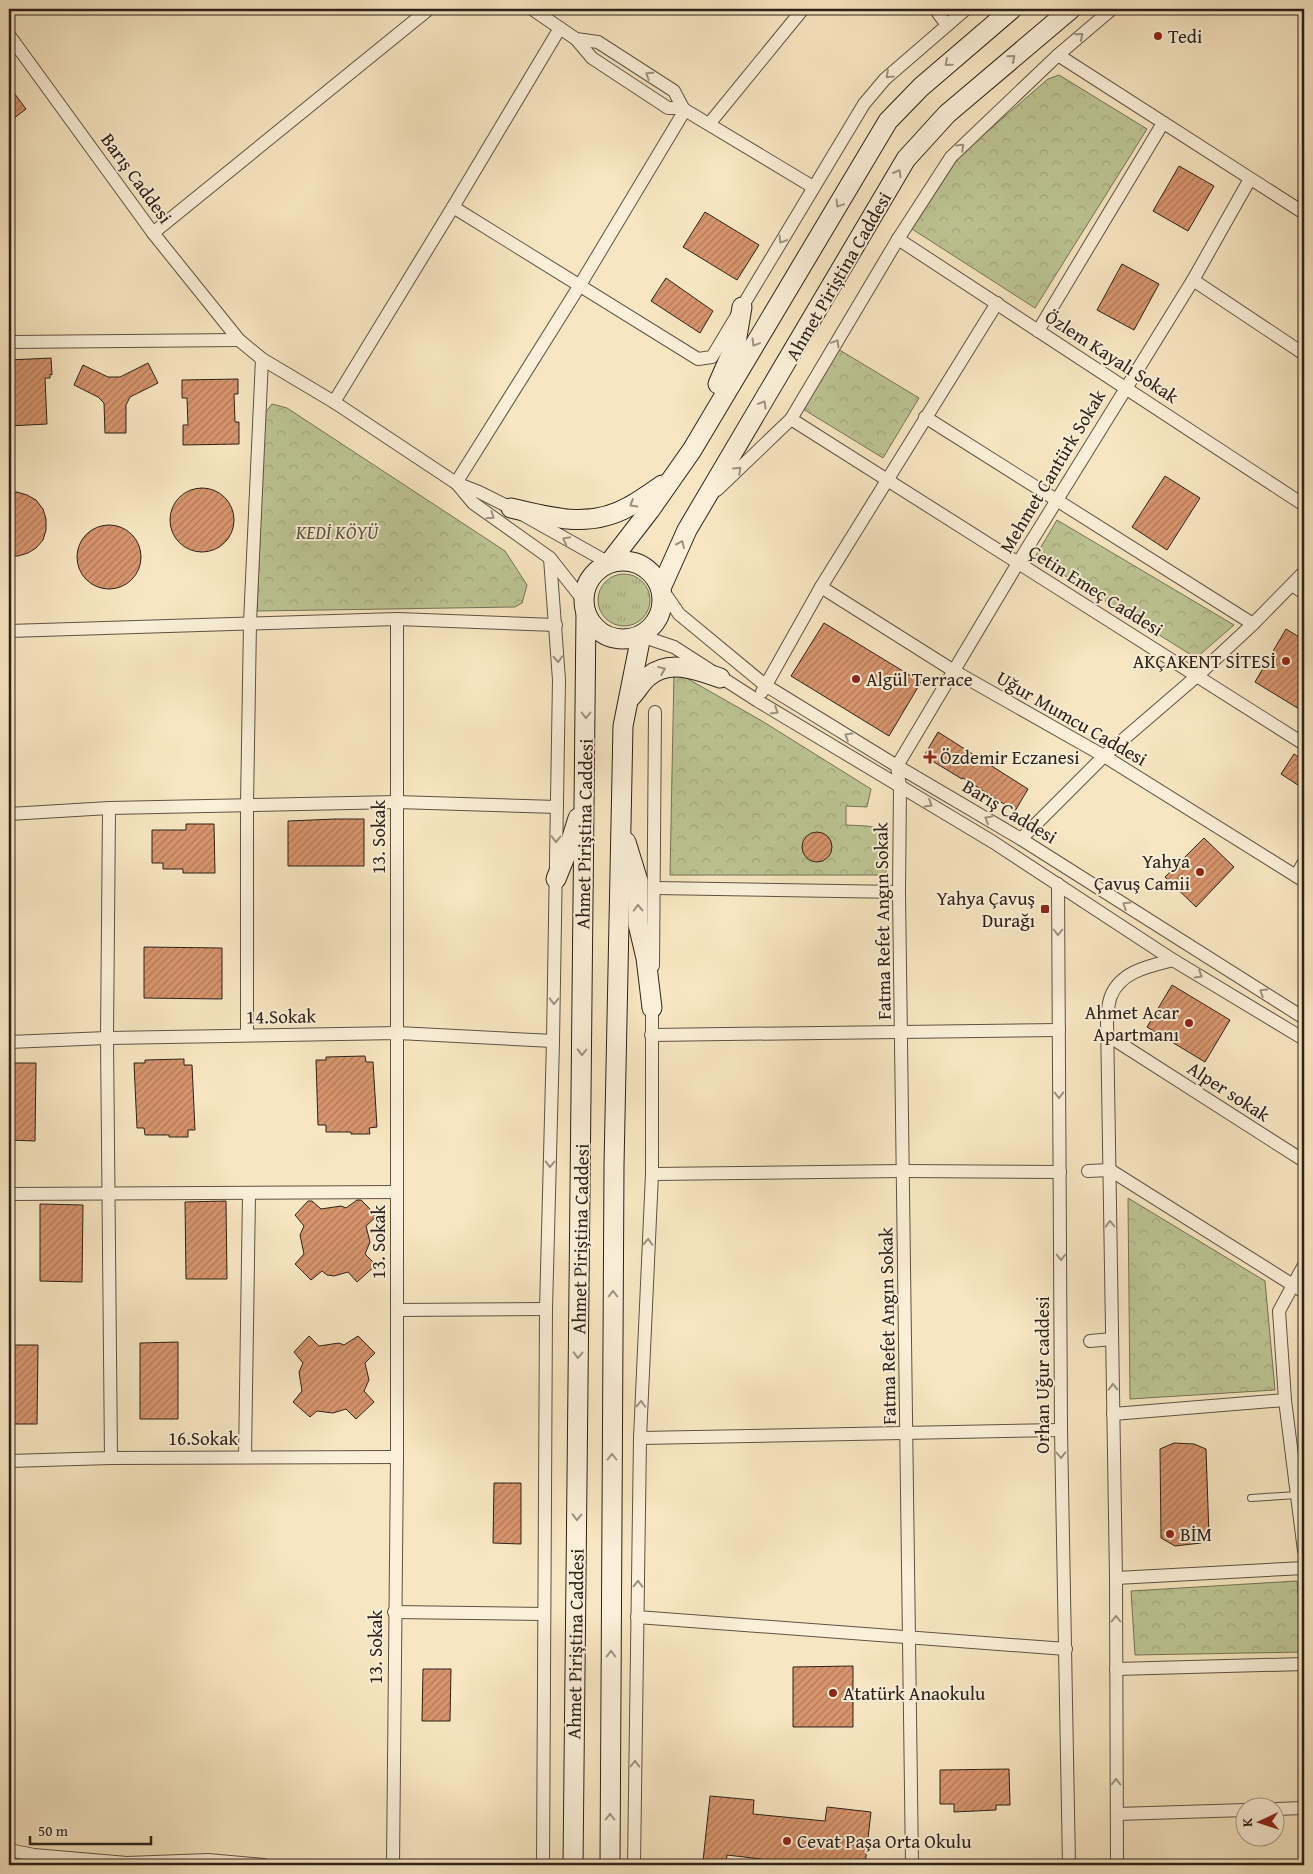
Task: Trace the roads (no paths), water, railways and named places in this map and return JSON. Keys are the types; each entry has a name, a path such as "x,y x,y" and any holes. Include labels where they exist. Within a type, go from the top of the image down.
{"street":[{"path":"153,233 429,9"},
{"path":"532,9 576,39 592,58 668,108 684,109 814,187"},
{"path":"709,124 803,9"},
{"path":"935,9 947,25"},
{"path":"453,207 698,359 712,357 864,104 885,79 966,9"},
{"name":"Ahmet Piriştina Caddesi","path":"609,563 674,477 888,121 921,87 1012,9"},
{"name":"Ahmet Piriştina Caddesi","path":"661,588 687,530 702,503 764,402 906,159 947,114 1071,9"},
{"path":"702,503 791,419 898,239 951,157 1058,55 1112,9"},
{"path":"334,402 560,28"},
{"name":"Barış Caddesi","path":"9,35 153,233 239,340 262,359 334,402 456,483"},
{"path":"1058,55 1304,213"},
{"path":"456,483 580,285 684,109"},
{"path":"1038,331 1163,123"},
{"name":"Mehmet Cantürk Sokak","path":"897,766 1056,500 1193,280 1250,179"},
{"name":"Özlem Kayalı Sokak","path":"898,239 997,302 1038,331 1304,505"},
{"path":"1193,280 1304,354"},
{"path":"758,701 765,685 821,587 997,302"},
{"path":"706,426 710,401 736,343 742,307"},
{"path":"9,342 239,340"},
{"path":"247,1036 247,805 250,623 262,359"},
{"path":"925,417 1253,624"},
{"name":"Çetin Emeç Caddesi","path":"791,419 1304,744"},
{"path":"511,508 557,519 582,521 606,516 629,507 674,477"},
{"path":"456,483 511,508 609,563"},
{"path":"456,483 473,503 550,558 585,607 592,624 612,638 624,640 642,636 655,623 661,612 663,600 661,588 655,577 646,567 622,560 609,563 598,569 590,578 585,589 585,607"},
{"path":"543,1865 546,1309 559,680 550,558"},
{"path":"1021,839 1104,756 1197,676 1253,624 1304,572"},
{"path":"1292,585 1304,593"},
{"name":"Uğur Mumcu Caddesi","path":"821,587 954,671 1104,756 1300,878"},
{"name":"Barış Caddesi","path":"661,588 679,614 698,632 765,685 1021,839 1304,1018"},
{"name":"Ahmet Piriştina Caddesi","path":"573,1865 585,607"},
{"path":"9,631 397,619 556,625"},
{"name":"13. Sokak","path":"393,1865 397,1457 397,619"},
{"name":"Barış Caddesi","path":"642,636 674,647 720,678 993,842 1173,960 1304,1039"},
{"name":"Ahmet Piriştina Caddesi","path":"610,1865 614,1186 623,726 642,636"},
{"path":"627,702 649,676 669,667 688,667 720,678"},
{"path":"634,1865 640,1438 652,1174 651,1035 655,888 655,712"},
{"path":"897,766 900,786"},
{"name":"Fatma Refet Angın Sokak","path":"900,786 912,1865"},
{"path":"556,879 569,847 584,795"},
{"path":"9,814 109,808 397,802 557,807"},
{"path":"109,808 107,1038 111,1458"},
{"path":"621,826 638,881 638,924 646,958 652,1008"},
{"path":"1300,878 1304,862"},
{"name":"Orhan Uğur caddesi","path":"1058,884 1061,1430 1069,1865"},
{"path":"655,888 900,892"},
{"path":"1117,1865 1116,1578 1107,1020 1111,996 1123,978 1142,968 1173,960"},
{"path":"651,1035 1059,1030"},
{"name":"14.Sokak","path":"9,1042 107,1038 398,1033 553,1040"},
{"name":"Alper sokak","path":"1107,1036 1304,1161"},
{"path":"1088,1171 1110,1170 1304,1292"},
{"path":"652,1174 903,1171 1060,1172"},
{"path":"9,1194 396,1192"},
{"path":"245,1457 249,1194"},
{"path":"1304,1265 1278,1311 1285,1400 1304,1552"},
{"path":"397,1310 546,1309"},
{"path":"1090,1341 1112,1339"},
{"path":"1113,1414 1285,1400"},
{"path":"640,1438 1061,1430"},
{"name":"16.Sokak","path":"9,1461 111,1458 397,1457"},
{"path":"1116,1578 1304,1568"},
{"path":"394,1612 544,1614"},
{"path":"637,1616 1066,1649"},
{"path":"1116,1669 1304,1664"},
{"path":"1286,1809 1304,1808"},
{"path":"1117,1814 1236,1810"},
{"path":"9,1850 34,1855 128,1863 208,1860 264,1865"}],"lane":[{"path":"1251,1498 1297,1495"}],"place":[{"name":"Tedi","path":"1158,36"},
{"name":"AKÇAKENT SİTESİ","path":"1286,661"},
{"name":"Algül Terrace","path":"856,679"},
{"name":"Özdemir Eczanesi","path":"930,757"},
{"name":"Yahya Çavuş Camii","path":"1200,872"},
{"name":"Yahya Çavuş Durağı","path":"1045,909"},
{"name":"Ahmet Acar Apartmanı","path":"1189,1023"},
{"name":"BİM","path":"1170,1534"},
{"name":"Atatürk Anaokulu","path":"833,1693"},
{"name":"Cevat Paşa Orta Okulu","path":"787,1841"}],"park label":[{"name":"KEDİ KÖYÜ","path":"337,532"}]}
